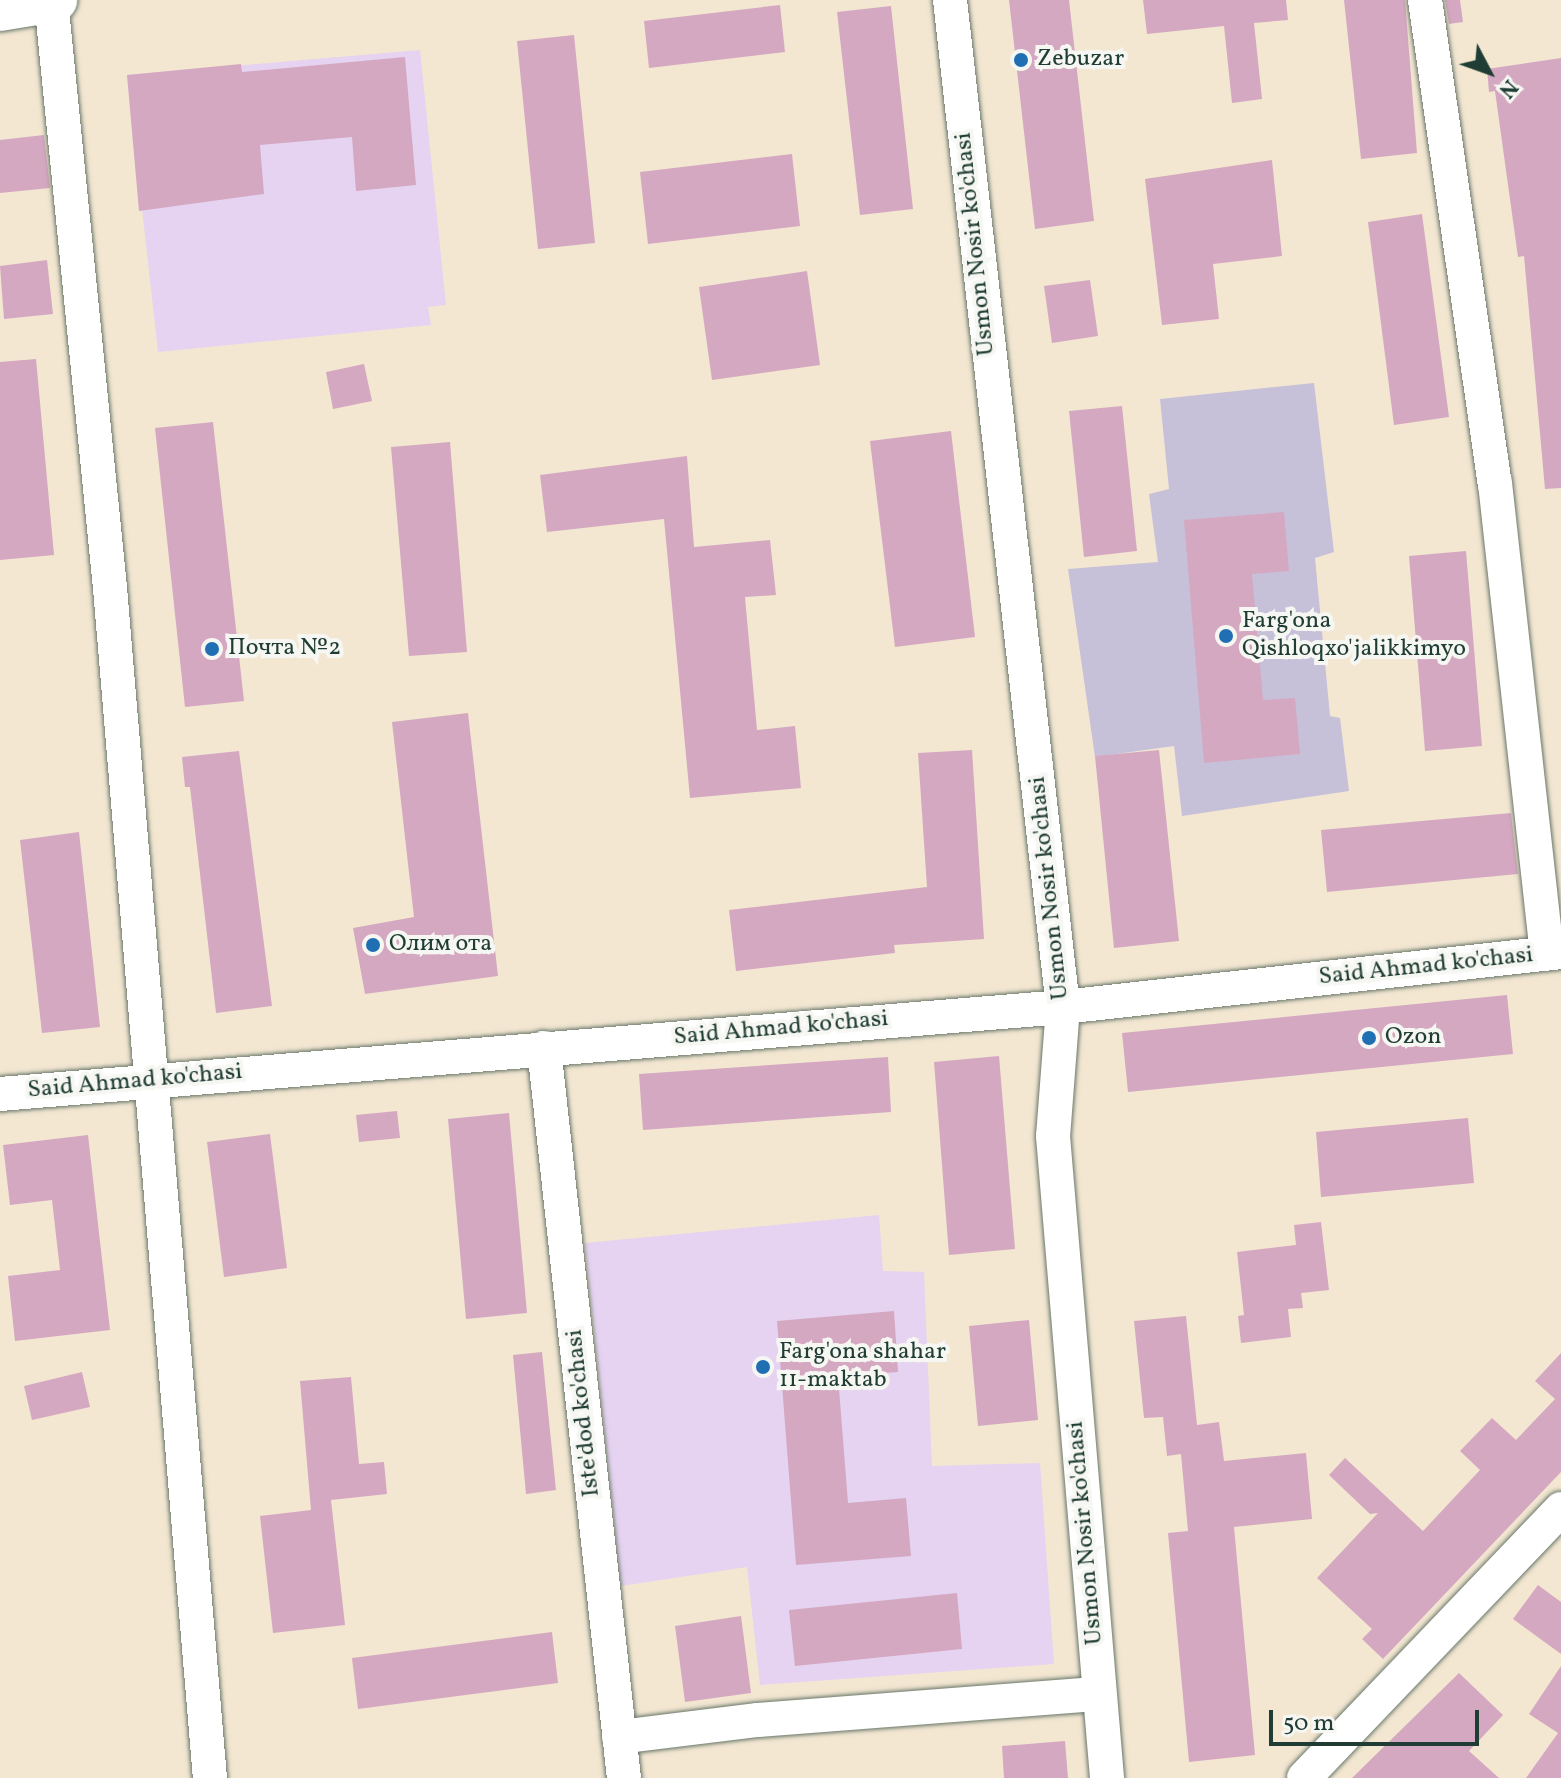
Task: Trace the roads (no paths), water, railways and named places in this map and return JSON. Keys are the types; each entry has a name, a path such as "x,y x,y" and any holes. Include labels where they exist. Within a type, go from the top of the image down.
{"main road":[{"path":"0,9 52,0"}],"street":[{"path":"52,0 110,588 210,1778"},
{"name":"Usmon Nosir ko'chasi","path":"950,0 1063,1007 1053,1136 1107,1778"},
{"path":"1425,0 1495,483 1554,953"},
{"name":"Said Ahmad ko'chasi","path":"0,1094 1063,1007 1554,953"},
{"name":"Iste'dod ko'chasi","path":"544,1048 624,1778"},
{"path":"1304,1778 1561,1509"},
{"path":"619,1737 758,1720 1099,1694"}],"place":[{"name":"Zebuzar","path":"1021,60"},
{"name":"Farg'ona Qishloqxo'jalikkimyo","path":"1226,636"},
{"name":"Почта №2","path":"212,649"},
{"name":"Олим ота","path":"373,945"},
{"name":"Ozon","path":"1369,1038"},
{"name":"Farg'ona shahar 11-maktab","path":"763,1367"}]}
